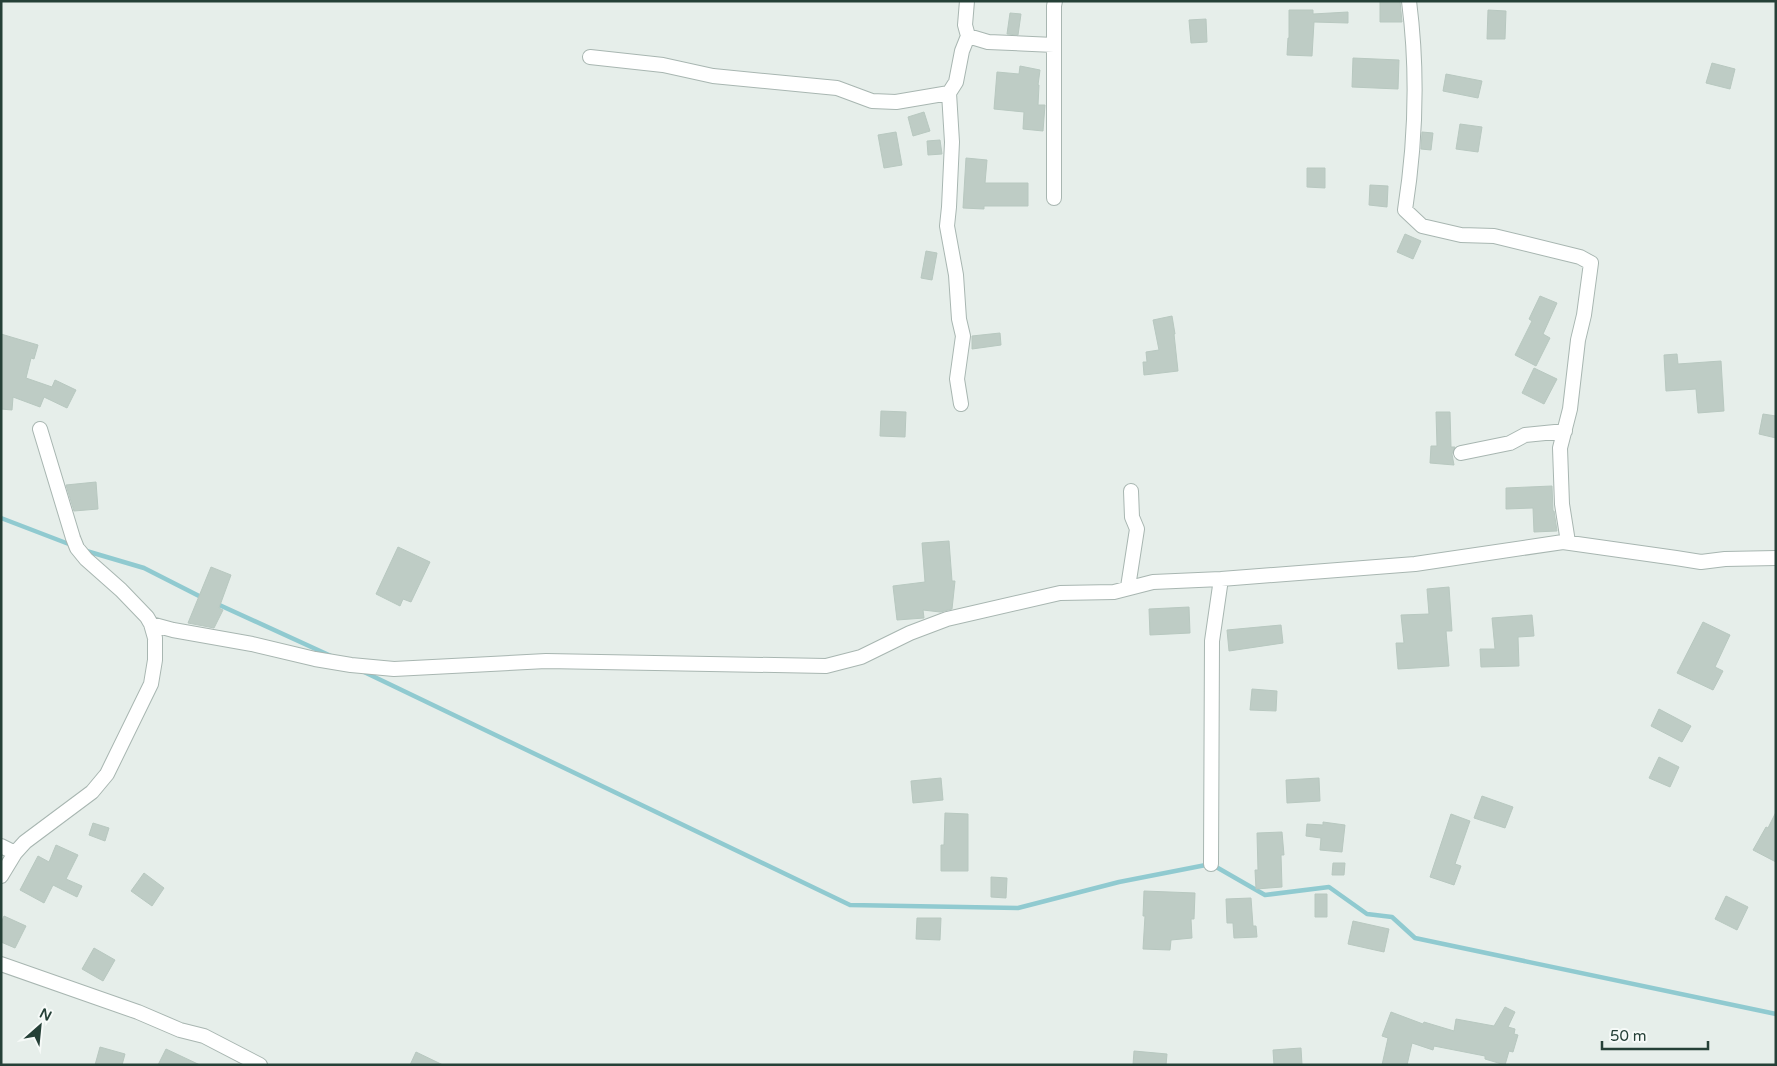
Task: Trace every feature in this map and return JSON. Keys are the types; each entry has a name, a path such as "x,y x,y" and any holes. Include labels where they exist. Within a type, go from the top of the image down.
{"street":[{"path":"961,404 957,379 963,336 959,319 956,275 947,226 952,142 949,93 956,82 962,51 968,36 964,25 967,1"},
{"path":"1054,198 1054,6 1056,1"},
{"path":"1409,1 1414,41 1415,126 1405,210 1422,226 1461,235 1494,236 1580,257 1591,263 1584,315 1578,340 1570,409 1560,448 1562,504 1568,542"},
{"path":"968,36 988,42 1054,45"},
{"path":"590,57 663,65 713,76 837,88 872,101 896,102 949,93"},
{"path":"1,876 15,853 25,842 92,792 107,774 151,684 155,660 155,638 152,624 121,590 86,559 77,548 40,429"},
{"path":"1461,452 1510,443 1525,435 1565,431"},
{"path":"1128,587 1137,529 1132,517 1131,491"},
{"path":"152,624 315,659 351,665 394,668 546,661 826,666 861,657 910,633 947,619 1060,593 1114,592 1153,582 1221,579 1415,564 1568,542 1691,561 1776,558"},
{"path":"1211,864 1212,641 1221,579"},
{"path":"1,846 15,853"},
{"path":"1,964 138,1012 180,1030 204,1036 260,1065"}],"building":[{"path":"1380,1 1400,1 1402,22 1380,22"},
{"path":"1289,10 1313,10 1313,14 1348,12 1348,23 1314,22 1312,56 1287,55"},
{"path":"1488,10 1506,11 1505,39 1487,39"},
{"path":"1010,13 1021,14 1018,35 1007,34"},
{"path":"1206,19 1207,42 1191,43 1189,20"},
{"path":"1353,58 1399,60 1398,89 1352,87"},
{"path":"1712,63 1735,69 1730,89 1706,83"},
{"path":"1020,66 1040,70 1038,105 1045,105 1043,131 1023,129 1024,112 994,109 997,72 1019,74"},
{"path":"1446,74 1482,81 1478,98 1443,91"},
{"path":"924,112 930,131 913,136 908,117"},
{"path":"1460,124 1482,127 1478,152 1456,149"},
{"path":"896,132 902,165 884,168 878,135"},
{"path":"1422,132 1433,133 1431,150 1421,149"},
{"path":"940,140 942,154 928,155 927,141"},
{"path":"966,158 987,160 985,183 1028,183 1028,206 984,206 984,209 963,208"},
{"path":"1307,168 1325,168 1325,188 1307,187"},
{"path":"1370,185 1388,186 1387,207 1369,205"},
{"path":"1405,234 1421,241 1413,259 1397,252"},
{"path":"926,251 937,253 932,280 921,278"},
{"path":"1540,296 1557,303 1543,334 1550,338 1536,366 1515,355 1532,321 1529,319"},
{"path":"1172,316 1178,371 1144,375 1143,362 1147,362 1146,352 1159,350 1153,320"},
{"path":"1000,333 1001,345 972,349 972,336"},
{"path":"1,334 38,345 34,359 31,358 26,378 52,387 55,380 76,390 67,408 44,397 40,407 13,397 12,410 1,409"},
{"path":"1677,354 1678,364 1721,361 1724,411 1698,413 1696,389 1666,391 1664,355"},
{"path":"1534,368 1557,379 1544,404 1522,393"},
{"path":"881,411 906,412 905,437 880,436"},
{"path":"1436,412 1450,412 1451,447 1455,447 1452,454 1454,465 1430,463 1431,446 1437,446"},
{"path":"1763,414 1776,416 1776,438 1759,434"},
{"path":"96,482 98,509 74,511 66,485"},
{"path":"1552,486 1553,511 1557,531 1534,532 1533,508 1506,509 1506,488"},
{"path":"949,541 952,581 955,581 952,609 940,612 923,610 924,618 897,620 893,586 925,582 922,543"},
{"path":"398,547 430,562 411,602 403,599 400,606 376,594"},
{"path":"211,567 231,575 219,608 223,610 214,628 188,623"},
{"path":"1449,587 1452,631 1446,631 1449,666 1398,669 1396,643 1404,643 1401,615 1429,614 1427,589"},
{"path":"1189,607 1190,633 1150,635 1149,609"},
{"path":"1532,615 1534,636 1518,637 1519,666 1481,667 1480,649 1495,649 1492,618"},
{"path":"1703,622 1730,635 1715,667 1723,671 1713,690 1677,673"},
{"path":"1281,625 1283,643 1229,651 1227,630"},
{"path":"1252,689 1277,691 1276,711 1250,710"},
{"path":"1659,709 1691,726 1682,742 1651,726"},
{"path":"1659,757 1679,767 1670,787 1649,778"},
{"path":"941,778 943,800 913,803 911,781"},
{"path":"1319,778 1320,801 1287,803 1286,780"},
{"path":"1482,796 1513,807 1505,828 1474,818"},
{"path":"1776,812 1776,862 1753,850"},
{"path":"945,813 968,814 968,871 941,871 941,845 944,845"},
{"path":"1451,814 1470,821 1455,864 1461,866 1454,885 1430,877"},
{"path":"1323,822 1345,825 1342,852 1320,850 1321,838 1306,836 1307,824 1323,825"},
{"path":"93,823 109,828 105,841 89,835"},
{"path":"1282,832 1284,855 1281,855 1282,887 1256,889 1255,870 1258,870 1257,833"},
{"path":"56,845 78,855 66,879 82,886 77,897 53,885 44,903 20,890 38,856 49,862"},
{"path":"1333,863 1345,863 1344,875 1332,875"},
{"path":"144,873 164,888 152,906 131,891"},
{"path":"991,877 1007,878 1006,898 991,897"},
{"path":"1144,891 1195,893 1194,919 1191,919 1192,938 1171,940 1170,950 1143,949"},
{"path":"1315,894 1327,894 1327,917 1315,917"},
{"path":"1726,896 1748,907 1737,930 1715,919"},
{"path":"1251,898 1253,926 1256,926 1257,937 1234,938 1233,923 1227,923 1226,899"},
{"path":"4,916 26,926 15,948 1,942 1,923"},
{"path":"917,918 941,918 940,940 916,939"},
{"path":"1353,921 1389,929 1384,952 1348,944"},
{"path":"94,948 115,960 103,981 82,969"},
{"path":"1505,1007 1515,1012 1508,1027 1515,1029 1514,1034 1518,1035 1513,1052 1509,1051 1505,1065 1485,1059 1485,1056 1434,1046 1433,1050 1412,1043 1407,1065 1382,1065 1388,1038 1382,1036 1391,1012 1423,1024 1424,1022 1454,1031 1456,1019 1494,1026"},
{"path":"100,1047 125,1054 122,1065 95,1065"},
{"path":"1301,1048 1302,1065 1274,1065 1273,1050"},
{"path":"166,1049 200,1065 158,1065"},
{"path":"1134,1051 1167,1054 1166,1065 1133,1065"},
{"path":"416,1052 443,1065 410,1065"}],"waterway":[{"path":"1,518 74,546"},
{"path":"83,550 144,568 203,598"},
{"path":"215,603 331,656"},
{"path":"362,671 850,905 1018,908 1119,882 1211,864 1265,895 1329,887 1367,914 1392,917 1415,938 1776,1014"}]}
